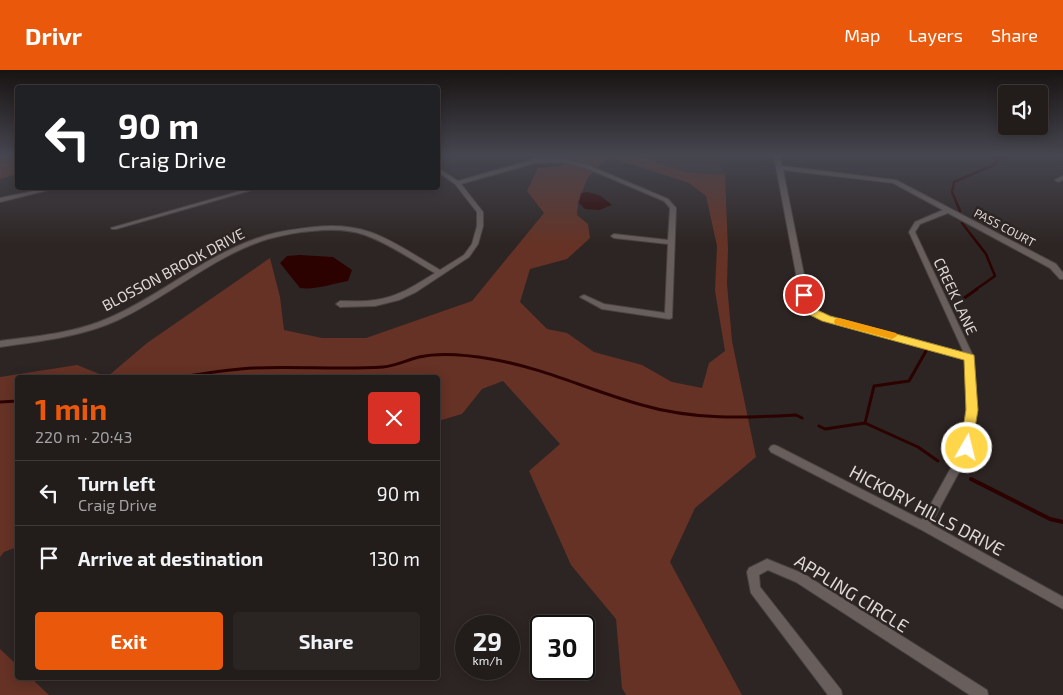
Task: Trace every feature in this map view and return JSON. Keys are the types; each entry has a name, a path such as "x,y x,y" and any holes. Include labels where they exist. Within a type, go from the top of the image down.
{"street":[{"path":"340,304 375,303 396,298 467,256 475,244 480,226 480,212 459,185"},
{"path":"584,297 602,306 669,316 672,208 666,200 629,185"},
{"path":"783,185 804,295 811,312 826,318 970,358"},
{"name":"PASS COURT","path":"902,185 1053,266 1063,277"},
{"path":"0,200 45,190"},
{"path":"114,228 249,190"},
{"name":"CREEK LANE","path":"924,526 967,448 972,410 970,358 912,232 918,223 949,210"},
{"name":"BLOSSON BROOK DRIVE","path":"0,344 59,337 114,319 243,244 280,232 308,228 338,228 374,236 440,273"},
{"path":"614,236 670,242"},
{"name":"HICKORY HILLS DRIVE","path":"774,449 924,526 1063,603"},
{"name":"APPLING CIRCLE","path":"836,695 755,589 753,572 768,564 800,578 982,695"}],"shaded area":[{"path":"530,185 585,185 578,202 577,215 588,224 590,238 567,259 530,269 520,302 547,329 567,333 594,352 642,365 672,382 702,388 709,363 725,351 715,291 717,246 706,196 692,185 725,185 728,249 727,284 732,341 756,457 695,508 670,562 742,695 626,695 622,688 616,619 571,565 529,471 560,444 503,381 482,389 462,414 440,420 440,375 109,375 147,343 270,258 280,297 284,330 322,338 366,338 472,301 544,213 527,191"},
{"path":"588,192 601,196 612,205 599,210 585,209 579,203 581,193"},
{"path":"287,256 333,257 352,270 348,281 318,287 300,288 280,263"},
{"path":"77,365 102,375 15,375 15,548 4,552 0,557 0,377"},
{"path":"0,649 15,663 15,680 33,680 49,695 0,695"}],"waterway":[{"path":"953,185 952,192 960,211"},
{"path":"962,223 986,254 995,276 975,290"},
{"path":"963,299 977,289"},
{"path":"865,423 874,386 909,381 926,351"},
{"path":"197,375 255,368 383,367 428,355 473,356 530,368 661,410 699,416 757,417 796,415 802,418"},
{"path":"0,402 15,401"},
{"path":"819,426 825,429 865,423"},
{"path":"865,423 918,447 938,461"},
{"path":"971,479 1050,519 1063,522"}],"slow traffic":[{"path":"839,322 892,336"}],"route":[{"path":"804,295 811,312 826,318 970,358 972,410 967,448"}]}
